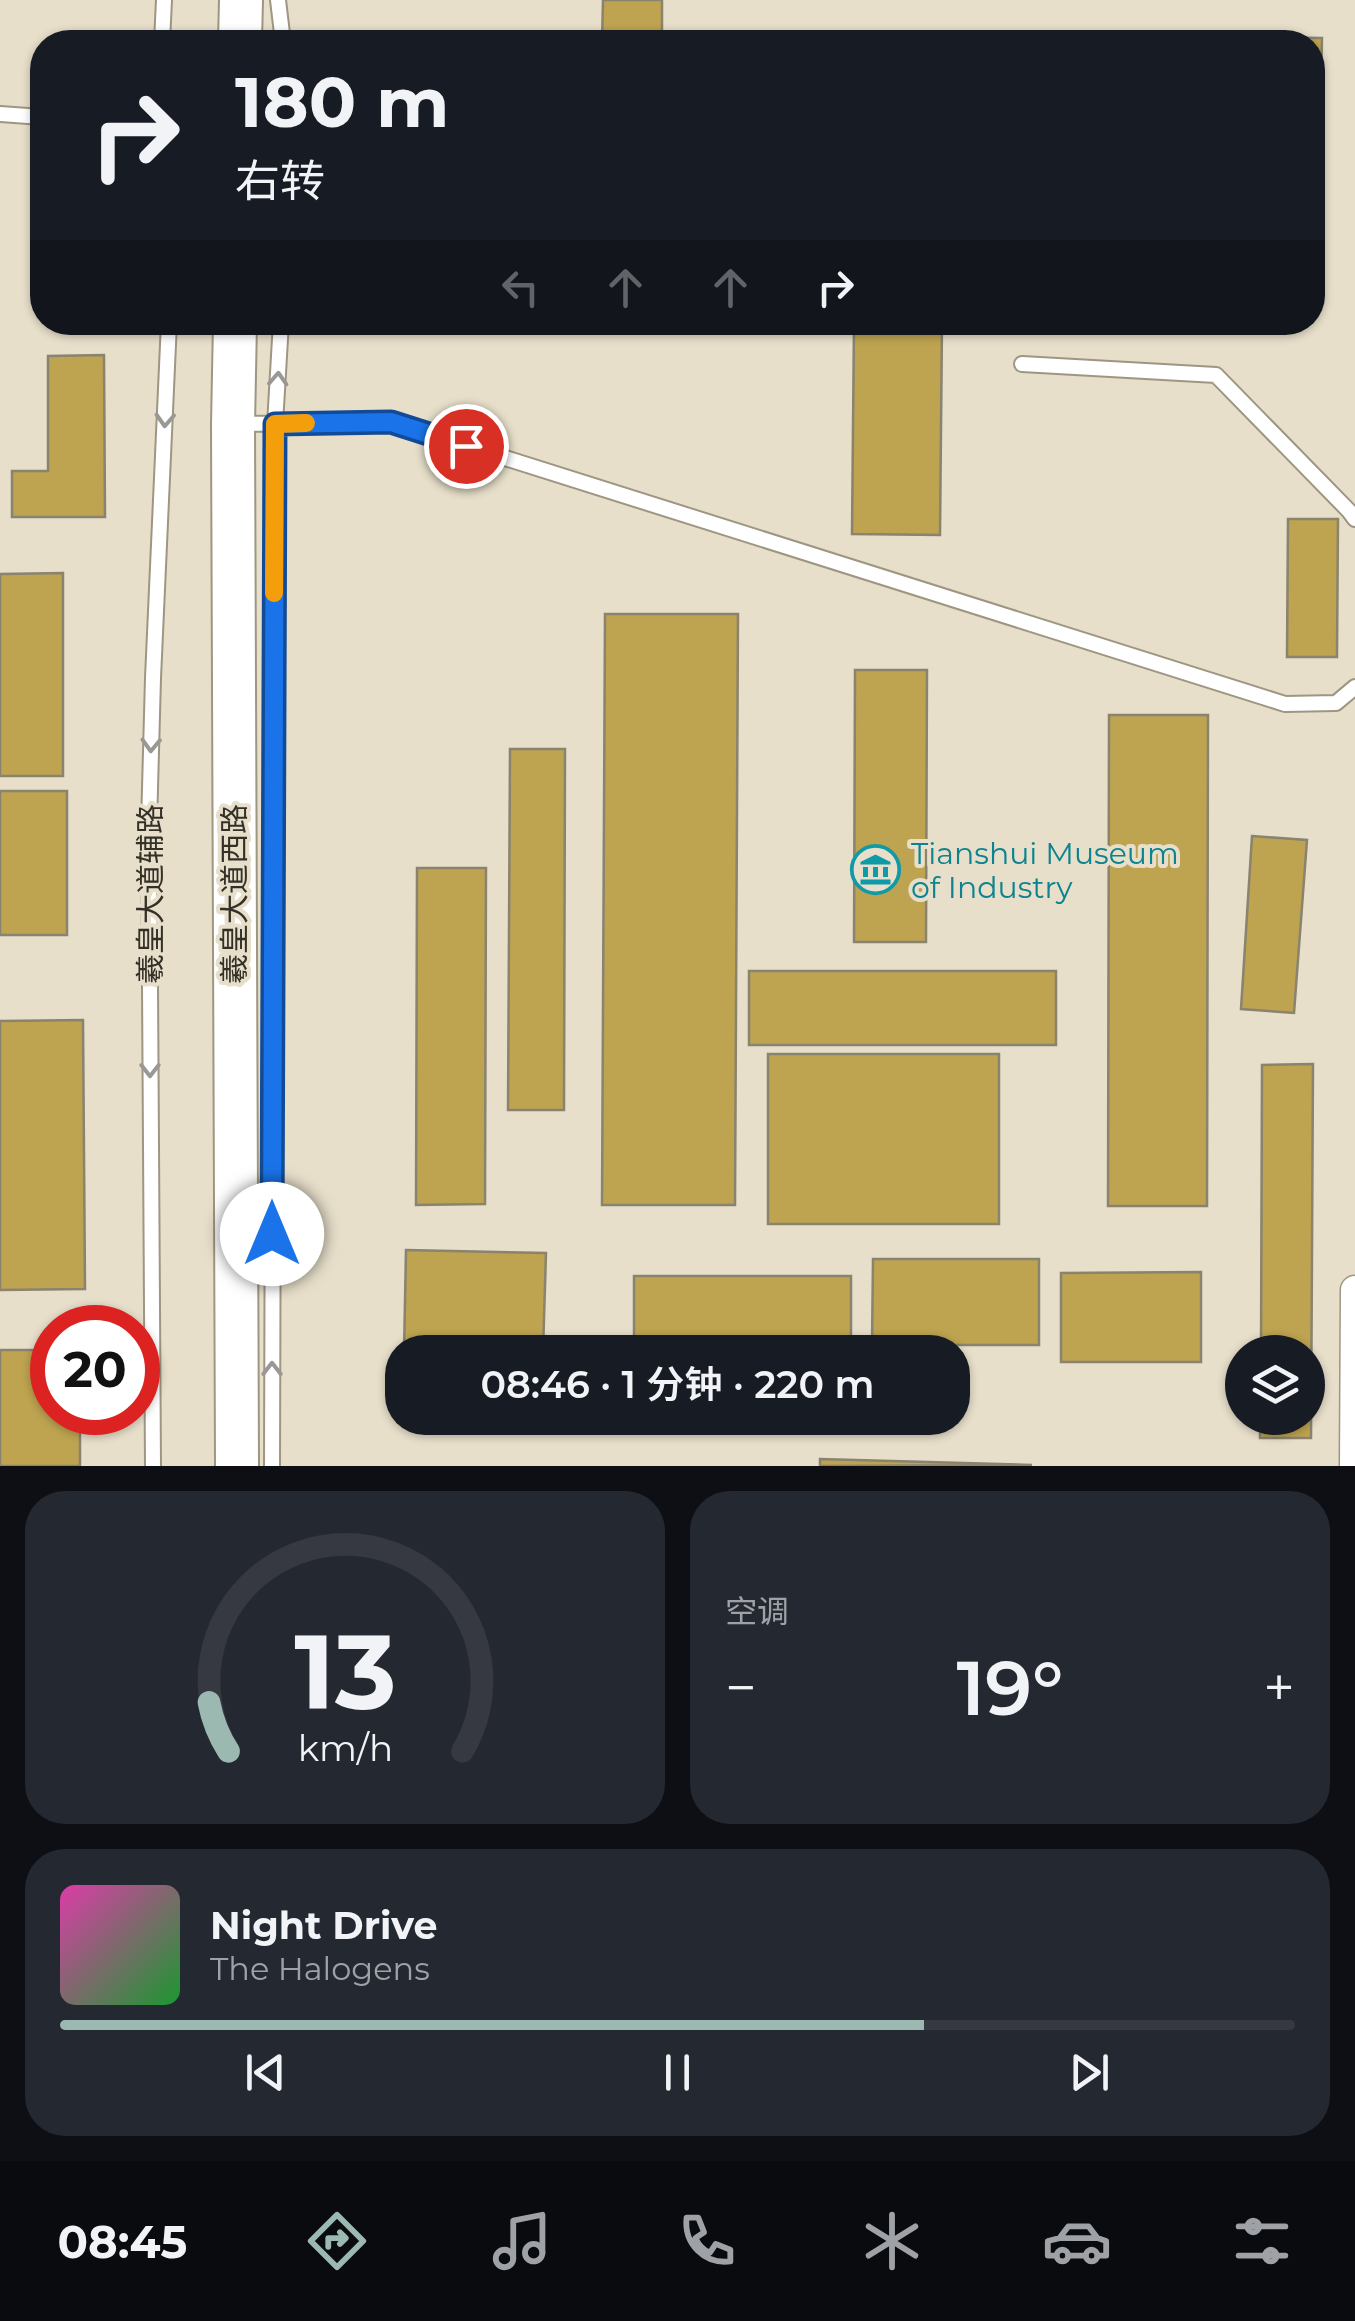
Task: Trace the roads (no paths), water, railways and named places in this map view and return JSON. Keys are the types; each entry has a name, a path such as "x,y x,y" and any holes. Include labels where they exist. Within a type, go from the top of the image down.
{"main road":[{"path":"213,0 213,30"},
{"path":"240,30 241,0"},
{"name":"羲皇大道西路","path":"207,1466 212,335"},
{"name":"羲皇大道西路","path":"235,335 237,1466"}],"street":[{"path":"1354,1466 1355,1290"}],"lane":[{"path":"163,30 164,0"},
{"path":"278,0 282,30"},
{"path":"0,114 30,117"},
{"name":"羲皇大道辅路","path":"152,1466 149,825 168,335"},
{"path":"272,1466 275,424 280,335"},
{"path":"1022,364 1216,375 1355,519"},
{"path":"232,424 391,422 1285,704 1336,703 1355,687"}],"place":[{"name":"Tianshui Museum of Industry","path":"876,870"}]}
